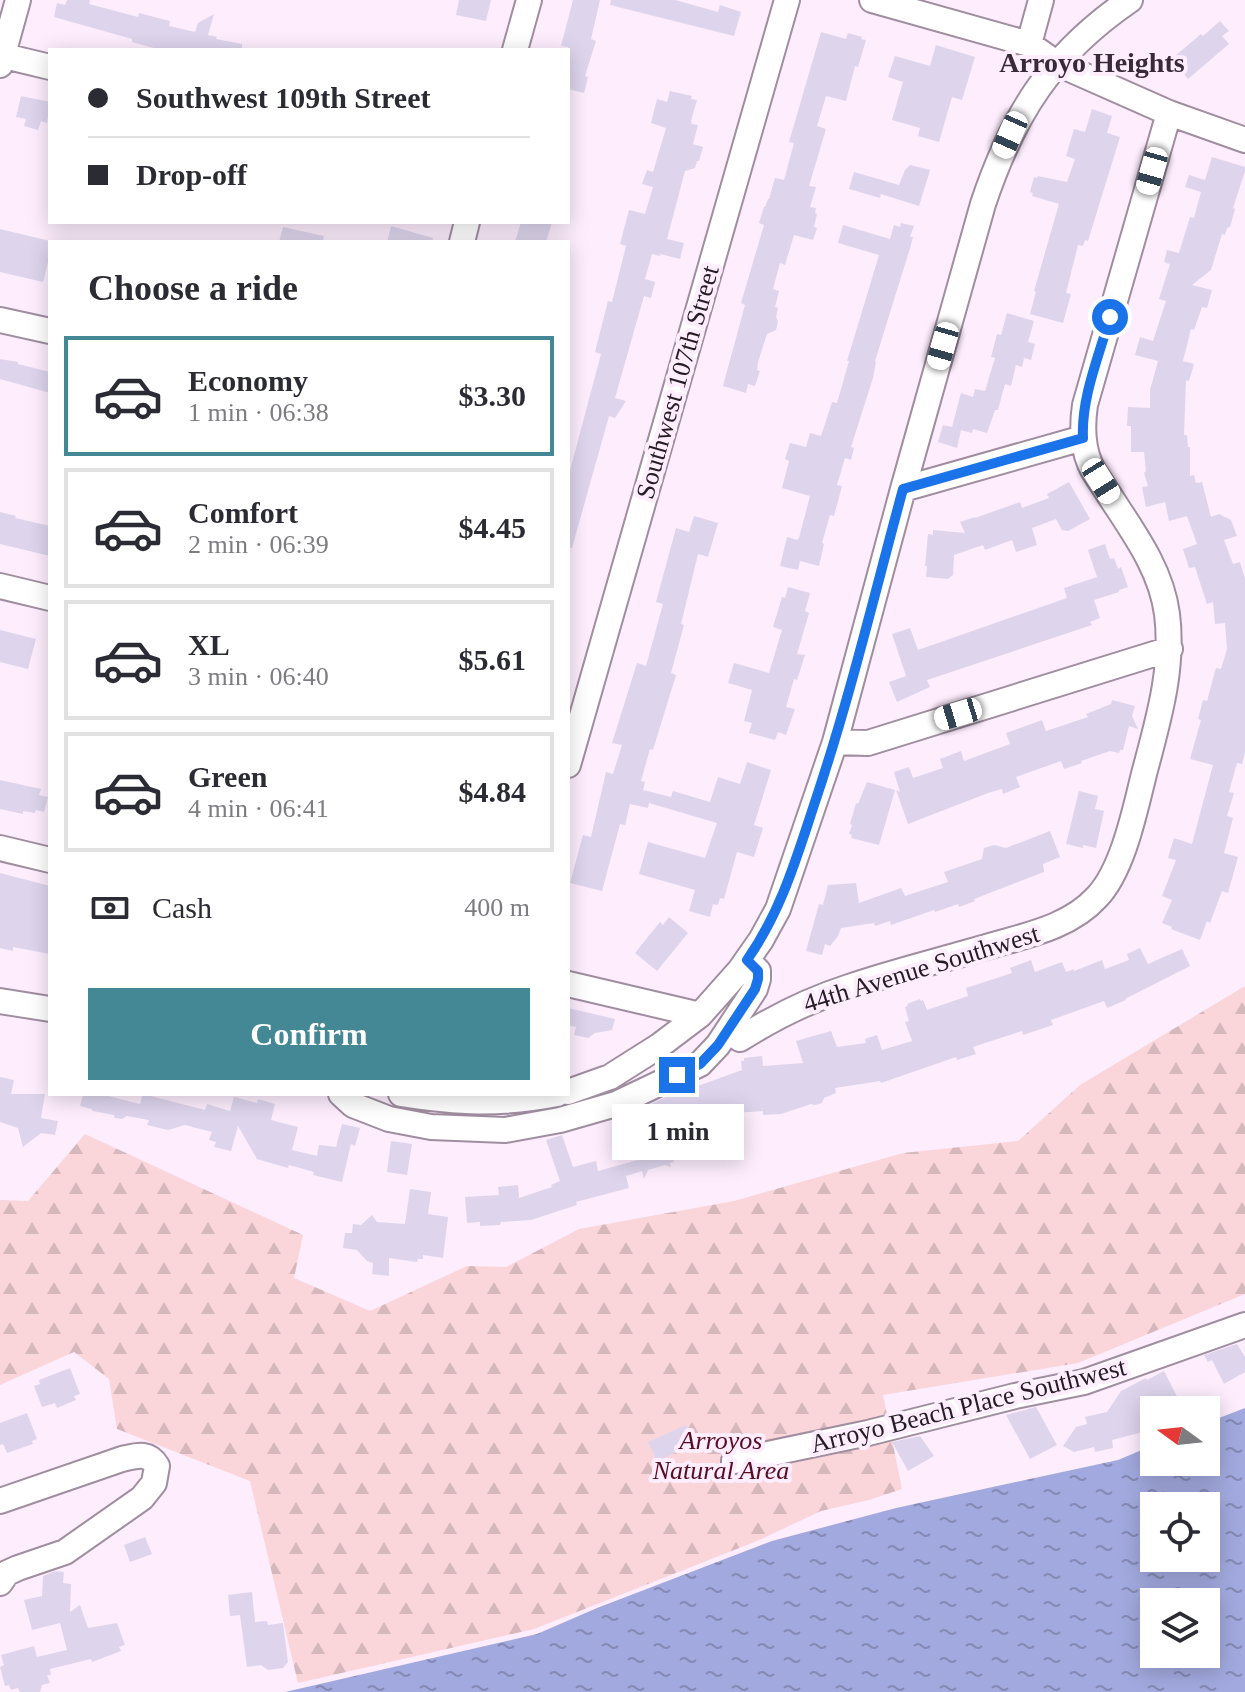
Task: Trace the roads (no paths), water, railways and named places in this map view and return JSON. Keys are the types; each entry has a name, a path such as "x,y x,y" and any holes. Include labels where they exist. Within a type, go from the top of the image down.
{"street":[{"path":"18,0 1,58 48,67"},
{"path":"516,48 529,0"},
{"name":"Southwest 107th Street","path":"570,758 787,0"},
{"path":"872,0 1029,44 1056,63 1169,113 1245,140"},
{"path":"1029,44 1041,0"},
{"path":"570,1091 610,1077 700,1015 747,960 778,909 835,742 903,489 995,169 1027,105 1056,63 1100,22 1130,0"},
{"path":"835,742 868,743 1170,649 1167,611 1154,570 1134,532 1090,464 1082,424 1169,113"},
{"path":"0,320 48,331"},
{"path":"903,489 1083,438"},
{"path":"0,586 48,598"},
{"name":"44th Avenue Southwest","path":"740,1039 800,1005 850,986 1049,929 1084,910 1100,895 1116,865 1131,824 1165,695 1170,649"},
{"path":"0,848 48,860"},
{"path":"343,1096 353,1105 389,1119 431,1127 505,1130 560,1120 616,1104 700,1064 718,1045 755,989 758,971 747,960"},
{"path":"570,984 700,1015"},
{"path":"0,1001 48,1009"},
{"path":"414,1096 485,1103 546,1096"},
{"name":"Arroyo Beach Place Southwest","path":"734,1461 1084,1382 1245,1325"},
{"path":"0,1501 122,1459 147,1456 157,1466 154,1483 142,1498 65,1552 7,1573 0,1583"}],"water":[{"path":"1245,1408 1245,1692 285,1692 537,1634 772,1541 896,1508 1118,1460 1140,1451 1140,1476 1220,1476 1220,1418"}],"district":[{"name":"Arroyo Heights","path":"1092,62"}],"park label":[{"name":"Arroyos Natural Area","path":"721,1455"}]}
